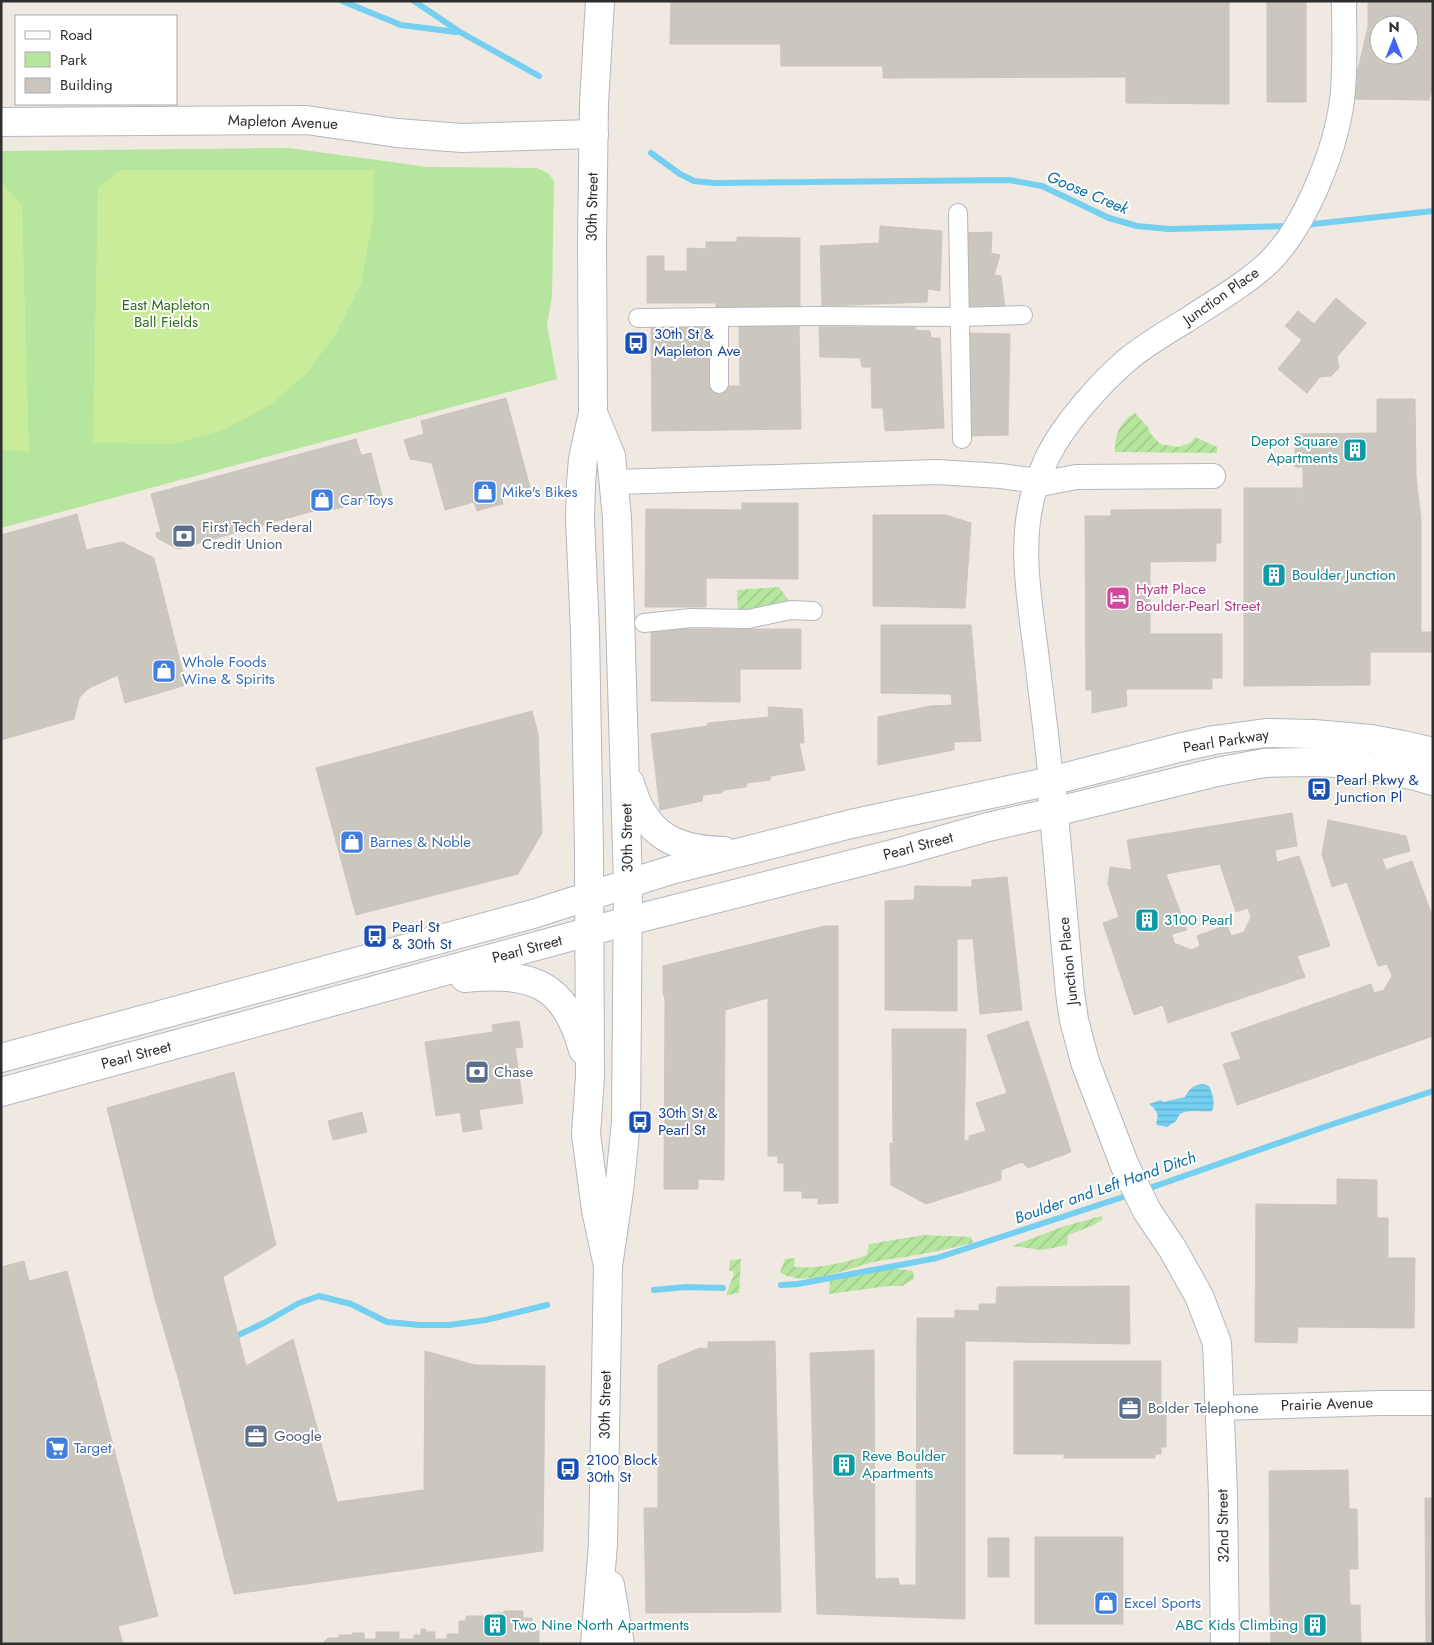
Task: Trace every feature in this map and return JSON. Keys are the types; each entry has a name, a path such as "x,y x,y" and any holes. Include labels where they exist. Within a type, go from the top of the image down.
{"main road":[{"name":"30th Street","path":"600,1 594,103 592,413 581,483 580,519 585,632 590,1077 586,1134 596,1210 608,1266"},
{"name":"Mapleton Avenue","path":"1,122 306,120 462,138 594,134"},
{"name":"30th Street","path":"592,413 612,456 617,518 628,883 626,1122 620,1191 608,1266 603,1544 595,1644"},
{"name":"Pearl Parkway","path":"1052,781 1178,748 1214,740 1266,733 1339,736 1404,745 1433,752"},
{"name":"Pearl Parkway","path":"1054,812 1217,772 1270,763 1309,762 1340,764 1416,776 1433,781"},
{"path":"625,767 642,813 666,838 686,847 697,849 745,851"},
{"path":"1,1058 533,914 628,883 745,851 851,824 1052,781"},
{"name":"Junction Place","path":"1052,781 1067,964 1074,1020 1090,1075 1128,1172 1147,1211 1184,1268 1209,1320 1217,1343 1220,1408"},
{"name":"Pearl Street","path":"1,1092 628,921 887,855 988,827 1054,812"},
{"path":"404,983 494,975 523,978 546,988 563,1005 573,1022 582,1046 590,1077"},
{"name":"32nd Street","path":"1220,1408 1225,1644"},
{"name":"30th Street","path":"603,1544 620,1644"}],"street":[{"name":"Junction Place","path":"1052,781 1026,564 1030,502 1037,483 1048,456 1061,436 1084,405 1117,369 1129,358 1163,335 1226,296 1269,262 1278,252 1301,217 1316,191 1342,100 1344,1"},
{"path":"958,213 962,439"},
{"path":"638,318 959,317 1023,315"},
{"path":"719,317 720,384"},
{"path":"614,482 937,472 1001,476 1037,483 1076,477 1213,476"},
{"path":"644,623 691,618 748,619 792,610 814,611"},
{"name":"Prairie Avenue","path":"1220,1408 1380,1402 1433,1403"}],"green space":[{"name":"East Mapleton Ball Fields","path":"289,148 428,167 537,168 549,174 554,181 552,296 547,325 557,379 1,528 1,151"},
{"path":"120,170 374,170 373,219 361,283 335,335 307,373 270,405 223,430 173,444 93,443 98,188"},
{"path":"1,185 22,205 29,452 1,449"},
{"path":"1135,413 1160,444 1178,447 1190,443 1195,437 1217,447 1217,453 1115,452 1119,430 1125,420"},
{"path":"779,587 791,604 738,615 737,590"},
{"path":"1101,1216 1103,1219 1094,1225 1068,1235 1067,1245 1042,1250 1012,1246 1062,1227"},
{"path":"924,1235 971,1237 973,1243 874,1262 814,1278 790,1277 780,1272 785,1259 795,1258 794,1267 831,1265 867,1255 869,1244"},
{"path":"741,1259 739,1293 726,1295 734,1274 733,1271 729,1271 730,1260"},
{"path":"890,1268 913,1271 914,1279 902,1286 888,1286 829,1294 830,1281"}],"water":[{"path":"1203,1084 1209,1086 1214,1101 1212,1111 1184,1112 1167,1127 1157,1125 1157,1112 1149,1104 1161,1100 1163,1102 1185,1097 1192,1087"}],"building":[{"path":"671,1 780,1 780,44 670,44"},
{"path":"780,1 882,1 882,66 781,66"},
{"path":"882,1 1229,1 1229,104 1126,103 1126,77 883,78"},
{"path":"1267,1 1306,1 1306,102 1267,102"},
{"path":"1368,1 1433,1 1433,84 1429,100 1351,99 1368,27"},
{"path":"880,226 942,231 940,291 928,289 927,302 822,306 820,246 879,243"},
{"path":"992,232 991,253 1000,255 994,275 1001,276 1005,310 968,313 961,233"},
{"path":"737,237 800,238 800,309 716,309 716,303 647,303 647,256 664,256 664,271 687,271 687,248 706,249 706,242 737,242"},
{"path":"1336,298 1366,323 1337,357 1339,368 1331,376 1320,377 1307,393 1278,369 1302,340 1285,326 1298,311 1314,324"},
{"path":"799,324 801,429 652,431 651,327 713,326 713,386 740,386 739,325"},
{"path":"819,327 915,327 915,330 930,331 931,338 940,338 944,428 885,431 883,408 872,408 871,367 862,367 860,358 820,357"},
{"path":"967,333 1010,334 1008,435 969,436"},
{"path":"506,398 530,487 501,495 503,504 477,511 474,502 445,510 432,463 410,459 404,440 424,434 421,421"},
{"name":"Depot Square Apartments","path":"1377,399 1415,399 1416,476 1303,476 1303,467 1295,467 1295,434 1377,433"},
{"path":"356,439 361,455 371,453 382,496 332,510 331,506 178,549 157,538 156,533 161,532 151,494"},
{"path":"1303,476 1416,476 1421,520 1421,632 1432,632 1432,652 1305,652"},
{"name":"Boulder Junction","path":"1244,488 1304,488 1305,652 1370,652 1370,685 1244,686"},
{"path":"742,503 798,503 798,579 706,578 706,607 645,607 646,509 742,510"},
{"name":"Hyatt Place Boulder-Pearl Street","path":"1221,509 1221,543 1216,543 1216,561 1150,562 1150,634 1222,634 1222,678 1212,678 1212,689 1126,689 1127,706 1092,713 1092,690 1086,690 1085,516 1111,516 1111,510"},
{"path":"77,514 118,675 89,688 79,698 74,719 1,740 1,535"},
{"path":"873,515 946,515 971,523 965,608 873,606"},
{"path":"122,542 154,558 186,685 125,703 86,550"},
{"path":"881,625 971,625 981,741 954,742 954,750 878,765 878,717 930,706 952,705 951,694 881,693"},
{"path":"651,629 801,629 801,669 740,669 740,702 651,701"},
{"path":"768,707 802,709 804,743 799,743 805,770 771,776 770,780 747,783 746,787 703,795 702,801 660,810 651,734 707,726 708,723 769,717"},
{"path":"532,711 538,734 542,833 518,874 356,915 316,768"},
{"name":"3100 Pearl","path":"1292,813 1297,846 1275,850 1277,862 1299,856 1330,946 1297,956 1305,977 1168,1023 1163,1005 1134,1015 1103,923 1119,917 1108,884 1110,867 1132,870 1127,840","holes":["1220,864 1236,912 1248,908 1251,917 1244,932 1231,936 1227,925 1197,936 1200,946 1191,950 1174,943 1172,934 1187,930 1166,874"]},
{"path":"1328,820 1406,836 1410,851 1382,859 1386,870 1412,861 1433,918 1433,1036 1237,1105 1223,1064 1241,1059 1231,1033 1371,984 1374,993 1384,990 1392,976 1387,964 1378,966 1347,882 1332,887 1322,854"},
{"path":"1007,877 1022,1010 980,1014 973,939 957,939 957,1011 885,1010 885,901 914,900 915,886 972,887 972,880"},
{"path":"824,926 838,926 838,1203 818,1204 818,1198 802,1198 802,1191 784,1191 784,1163 778,1163 778,1156 768,1156 768,998 725,1010 724,1180 698,1179 698,1189 664,1189 665,999 663,993 663,966"},
{"path":"519,1021 523,1047 515,1048 523,1103 436,1116 425,1042 493,1032 492,1025"},
{"path":"1028,1021 1071,1152 1028,1168 1022,1162 1001,1170 1001,1180 926,1204 891,1185 890,1143 893,1144 892,1029 966,1029 964,1140 969,1141 969,1136 986,1131 976,1103 1007,1093 987,1035"},
{"path":"234,1072 276,1245 223,1277 154,1295 107,1108"},
{"path":"479,1109 482,1129 463,1132 460,1112"},
{"path":"362,1112 367,1132 333,1140 328,1121"},
{"path":"1337,1179 1377,1180 1377,1218 1388,1218 1388,1258 1415,1258 1414,1328 1298,1327 1297,1343 1255,1342 1256,1204 1337,1205"},
{"name":"Target","path":"24,1261 29,1281 67,1271 158,1616 118,1626 123,1644 1,1644 1,1267"},
{"path":"223,1277 246,1366 179,1381 154,1295"},
{"name":"Reve Boulder Apartments","path":"1129,1286 1130,1344 965,1341 965,1619 817,1614 810,1353 874,1350 875,1579 898,1578 899,1585 916,1585 917,1318 955,1318 955,1310 979,1311 979,1304 996,1304 997,1287"},
{"name":"Google","path":"293,1339 337,1502 424,1490 425,1351 475,1365 545,1366 543,1551 234,1594 179,1381 246,1366"},
{"path":"775,1341 781,1612 646,1613 644,1508 658,1508 658,1365 700,1348 708,1349 708,1342"},
{"path":"1014,1361 1064,1361 1064,1454 1014,1454"},
{"path":"1064,1361 1161,1361 1161,1405 1166,1405 1166,1447 1161,1447 1161,1454 1155,1454 1155,1458 1064,1458"},
{"path":"1348,1470 1349,1509 1357,1509 1358,1569 1349,1569 1350,1605 1270,1606 1269,1471"},
{"path":"1425,1498 1433,1498 1433,1644 1426,1644"},
{"path":"1035,1537 1123,1537 1123,1624 1035,1624"},
{"path":"988,1538 1009,1538 1009,1577 988,1577"},
{"name":"ABC Kids Climbing","path":"1360,1605 1361,1644 1271,1644 1270,1606"},
{"name":"Two Nine North Apartments","path":"504,1611 523,1611 523,1618 532,1618 532,1631 539,1631 539,1644 322,1644 328,1638 339,1638 339,1635 352,1635 352,1633 364,1633 364,1639 376,1639 376,1632 399,1632 399,1639 414,1639 414,1635 421,1635 421,1629 425,1629 426,1632 435,1632 435,1639 447,1639 447,1634 459,1634 459,1621 466,1621 466,1616 486,1616 486,1620 492,1620 492,1613 504,1613"}],"waterway":[{"name":"Goose Creek","path":"342,1 401,25 456,32"},
{"name":"Goose Creek","path":"414,1 460,32 539,76"},
{"name":"Goose Creek","path":"651,153 680,174 694,181 714,183 1009,180 1042,186 1109,218 1137,226 1169,229 1289,226"},
{"name":"Goose Creek","path":"1304,225 1433,211"},
{"name":"Boulder and Left Hand Ditch","path":"1144,1190 1433,1091"},
{"name":"Boulder and Left Hand Ditch","path":"781,1285 798,1284 937,1258 1132,1194"},
{"name":"Boulder and Left Hand Ditch","path":"654,1290 686,1287 723,1288"},
{"name":"Boulder and Left Hand Ditch","path":"232,1338 264,1323 299,1303 319,1296 351,1304 387,1322 420,1325 449,1325 486,1320 547,1305"}],"place":[{"name":"30th St & Mapleton Ave","path":"636,343"},
{"name":"Depot Square Apartments","path":"1355,450"},
{"name":"Mike's Bikes","path":"485,492"},
{"name":"Car Toys","path":"322,500"},
{"name":"First Tech Federal Credit Union","path":"184,536"},
{"name":"Boulder Junction","path":"1274,575"},
{"name":"Hyatt Place Boulder-Pearl Street","path":"1118,598"},
{"name":"Whole Foods Wine & Spirits","path":"164,671"},
{"name":"Pearl Pkwy & Junction Pl","path":"1319,789"},
{"name":"Barnes & Noble","path":"352,842"},
{"name":"3100 Pearl","path":"1147,920"},
{"name":"Pearl St & 30th St","path":"375,936"},
{"name":"Chase","path":"477,1072"},
{"name":"30th St & Pearl St","path":"640,1122"},
{"name":"Bolder Telephone","path":"1130,1408"},
{"name":"Google","path":"256,1436"},
{"name":"Target","path":"57,1448"},
{"name":"Reve Boulder Apartments","path":"844,1465"},
{"name":"2100 Block 30th St","path":"568,1469"},
{"name":"Excel Sports","path":"1106,1603"},
{"name":"Two Nine North Apartments","path":"495,1625"},
{"name":"ABC Kids Climbing","path":"1315,1625"}]}
